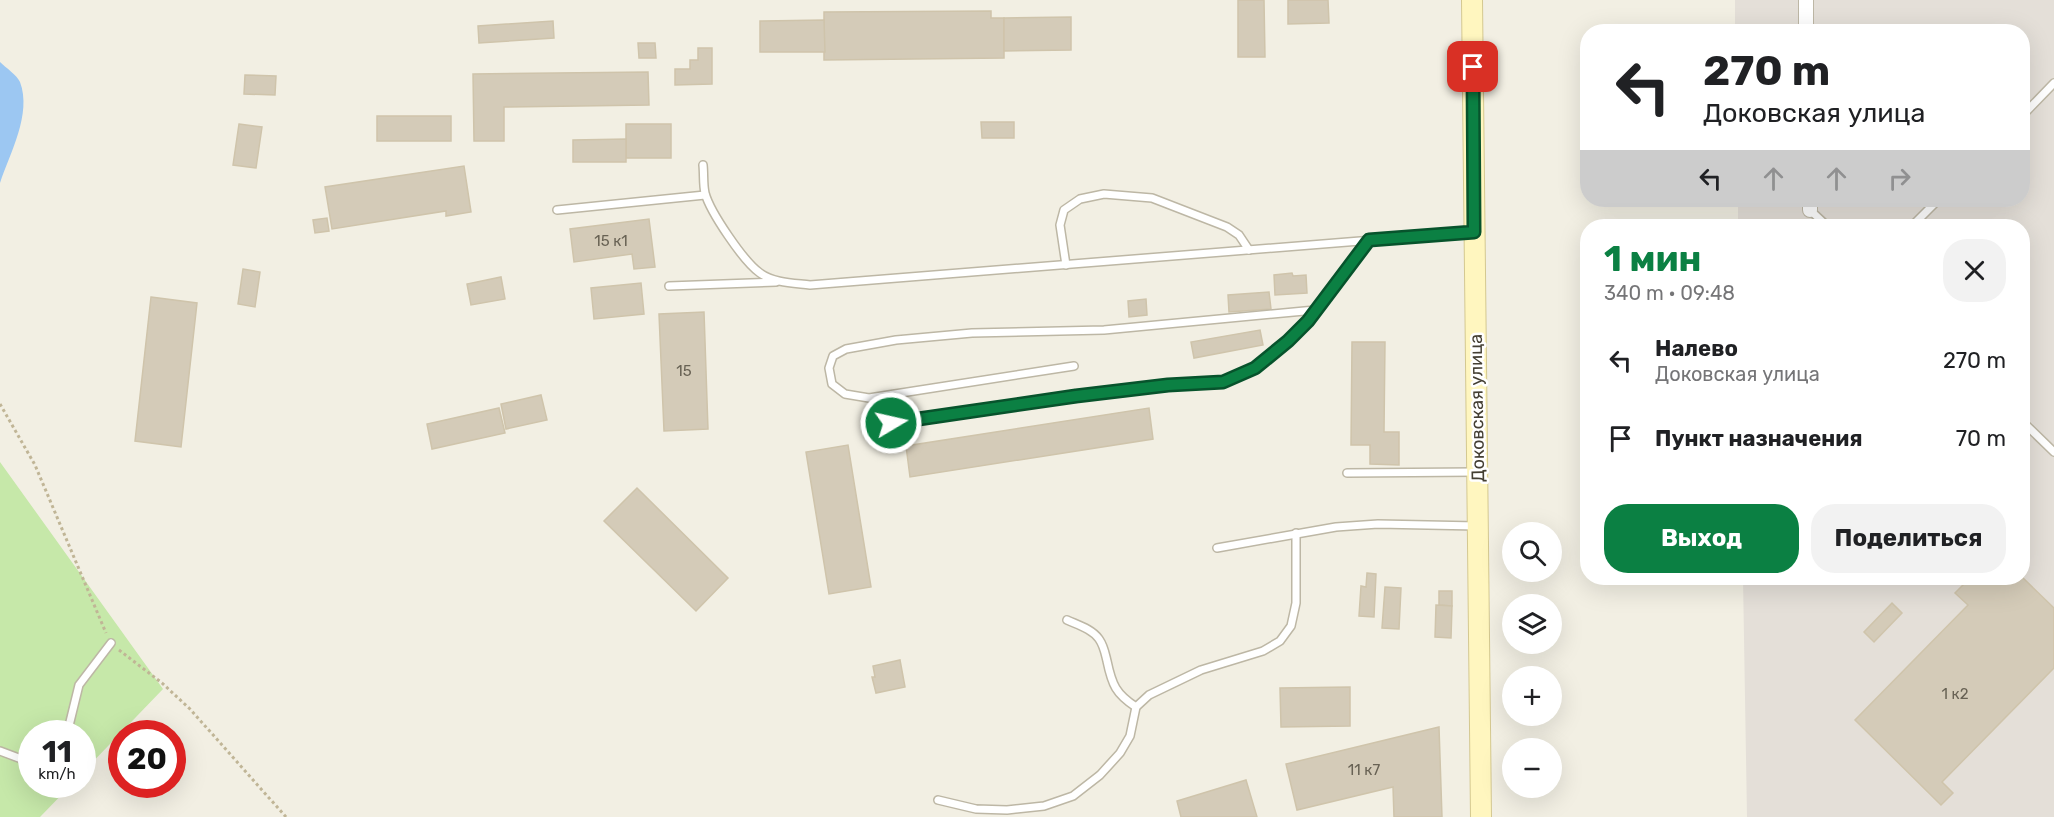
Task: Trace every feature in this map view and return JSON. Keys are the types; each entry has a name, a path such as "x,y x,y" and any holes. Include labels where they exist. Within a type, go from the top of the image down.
{"street":[{"name":"Доковская улица","path":"1472,0 1479,471 1481,817"},
{"path":"1806,0 1806,24"}],"lane":[{"path":"2030,108 2054,83"},
{"path":"703,165 705,195 744,259 761,274 782,282"},
{"path":"1066,265 1060,225 1064,210 1080,199 1104,194 1152,198 1217,223 1239,235 1249,250"},
{"path":"557,210 705,195"},
{"path":"1812,207 1821,219"},
{"path":"1919,219 1931,207"},
{"path":"669,286 782,282 810,285 1474,232"},
{"path":"891,423 1041,400 1168,385 1223,382 1255,368 1288,341 1316,310 1369,240"},
{"path":"1074,366 869,398 846,394 832,384 829,368 833,356 846,349 896,340 972,333 1104,330 1316,310"},
{"path":"2030,428 2054,452"},
{"path":"1347,473 1479,471"},
{"path":"1217,548 1336,527 1378,524 1479,526"},
{"path":"938,800 976,809 1007,810 1044,806 1072,796 1100,775 1120,753 1130,736 1136,707 1149,695 1201,670 1263,651 1280,641 1291,626 1296,603 1296,533"},
{"path":"1067,620 1098,637 1104,647 1113,686 1124,699 1136,707"},
{"path":"70,720 79,685 111,644"},
{"path":"0,751 18,758"}],"path":[{"path":"0,404 35,465 111,644 162,683 190,709 286,817"}],"shaded area":[{"path":"1735,0 2054,0 2054,817 1747,817 1743,585 2030,585 2030,219 1738,219 1738,207 2030,207 2030,24 1735,24"}],"green space":[{"path":"0,462 163,689 133,720 108,720 108,746 96,759 96,720 18,720 18,798 58,798 40,817 0,817"}],"water":[{"path":"0,62 20,82 23,107 22,120 0,183"}],"building":[{"path":"1238,0 1264,0 1265,57 1238,57"},
{"path":"1288,0 1328,0 1329,23 1288,24"},
{"path":"991,11 991,18 1004,18 1004,58 824,60 824,12"},
{"path":"1071,17 1071,50 1004,51 1004,18"},
{"path":"824,20 825,52 760,52 760,21"},
{"path":"553,21 554,38 479,43 478,26"},
{"path":"638,43 655,43 656,58 639,58"},
{"path":"698,48 712,48 712,84 675,85 675,69 690,69 690,60 698,60"},
{"path":"648,72 649,105 504,107 504,141 474,141 473,74"},
{"path":"245,75 276,76 275,95 244,94"},
{"path":"377,116 451,116 451,141 377,141"},
{"path":"981,122 1014,122 1014,138 982,138"},
{"path":"239,124 262,127 256,168 233,165"},
{"path":"626,124 671,124 671,158 626,158"},
{"path":"626,139 626,162 573,162 573,140"},
{"path":"464,166 471,212 446,216 446,211 332,229 325,187"},
{"path":"327,218 329,231 315,233 313,220"},
{"path":"649,219 655,267 634,269 632,254 574,262 570,229"},
{"path":"243,269 260,272 255,307 238,304"},
{"path":"1292,273 1293,276 1306,275 1307,293 1275,295 1274,275"},
{"path":"501,277 505,299 471,305 467,284"},
{"path":"641,283 644,314 594,319 591,288"},
{"path":"1269,292 1271,309 1229,312 1228,295"},
{"path":"151,297 197,303 181,447 135,441"},
{"path":"1146,299 1147,315 1129,317 1128,301"},
{"path":"704,312 708,429 664,431 659,314"},
{"path":"1260,330 1263,345 1194,358 1191,342"},
{"path":"1352,342 1385,342 1384,432 1399,432 1399,465 1370,464 1370,445 1351,445"},
{"path":"541,395 547,420 506,429 501,404"},
{"path":"499,408 505,433 432,449 427,424"},
{"path":"1149,408 1153,439 910,477 906,446"},
{"path":"848,445 871,587 829,594 806,452"},
{"path":"637,488 728,578 696,611 604,521"},
{"path":"1367,573 1376,574 1374,617 1359,616 1361,586 1366,587"},
{"path":"1963,585 2030,585 2054,608 2054,668 1942,782 1953,793 1941,805 1855,720 1968,605 1955,593"},
{"path":"1385,587 1401,588 1399,629 1382,628"},
{"path":"1439,591 1452,591 1452,606 1439,605"},
{"path":"1892,603 1902,613 1874,642 1864,632"},
{"path":"1436,605 1452,606 1451,638 1435,637"},
{"path":"900,660 905,687 876,693 872,677 875,677 873,666"},
{"path":"1350,687 1350,726 1281,727 1280,688"},
{"path":"1439,727 1442,817 1394,817 1393,787 1297,810 1286,764"},
{"path":"1246,780 1257,817 1181,817 1177,801"}],"route":[{"path":"891,423 1076,396 1168,385 1223,382 1255,368 1308,321 1369,240 1474,232 1473,67"}]}
